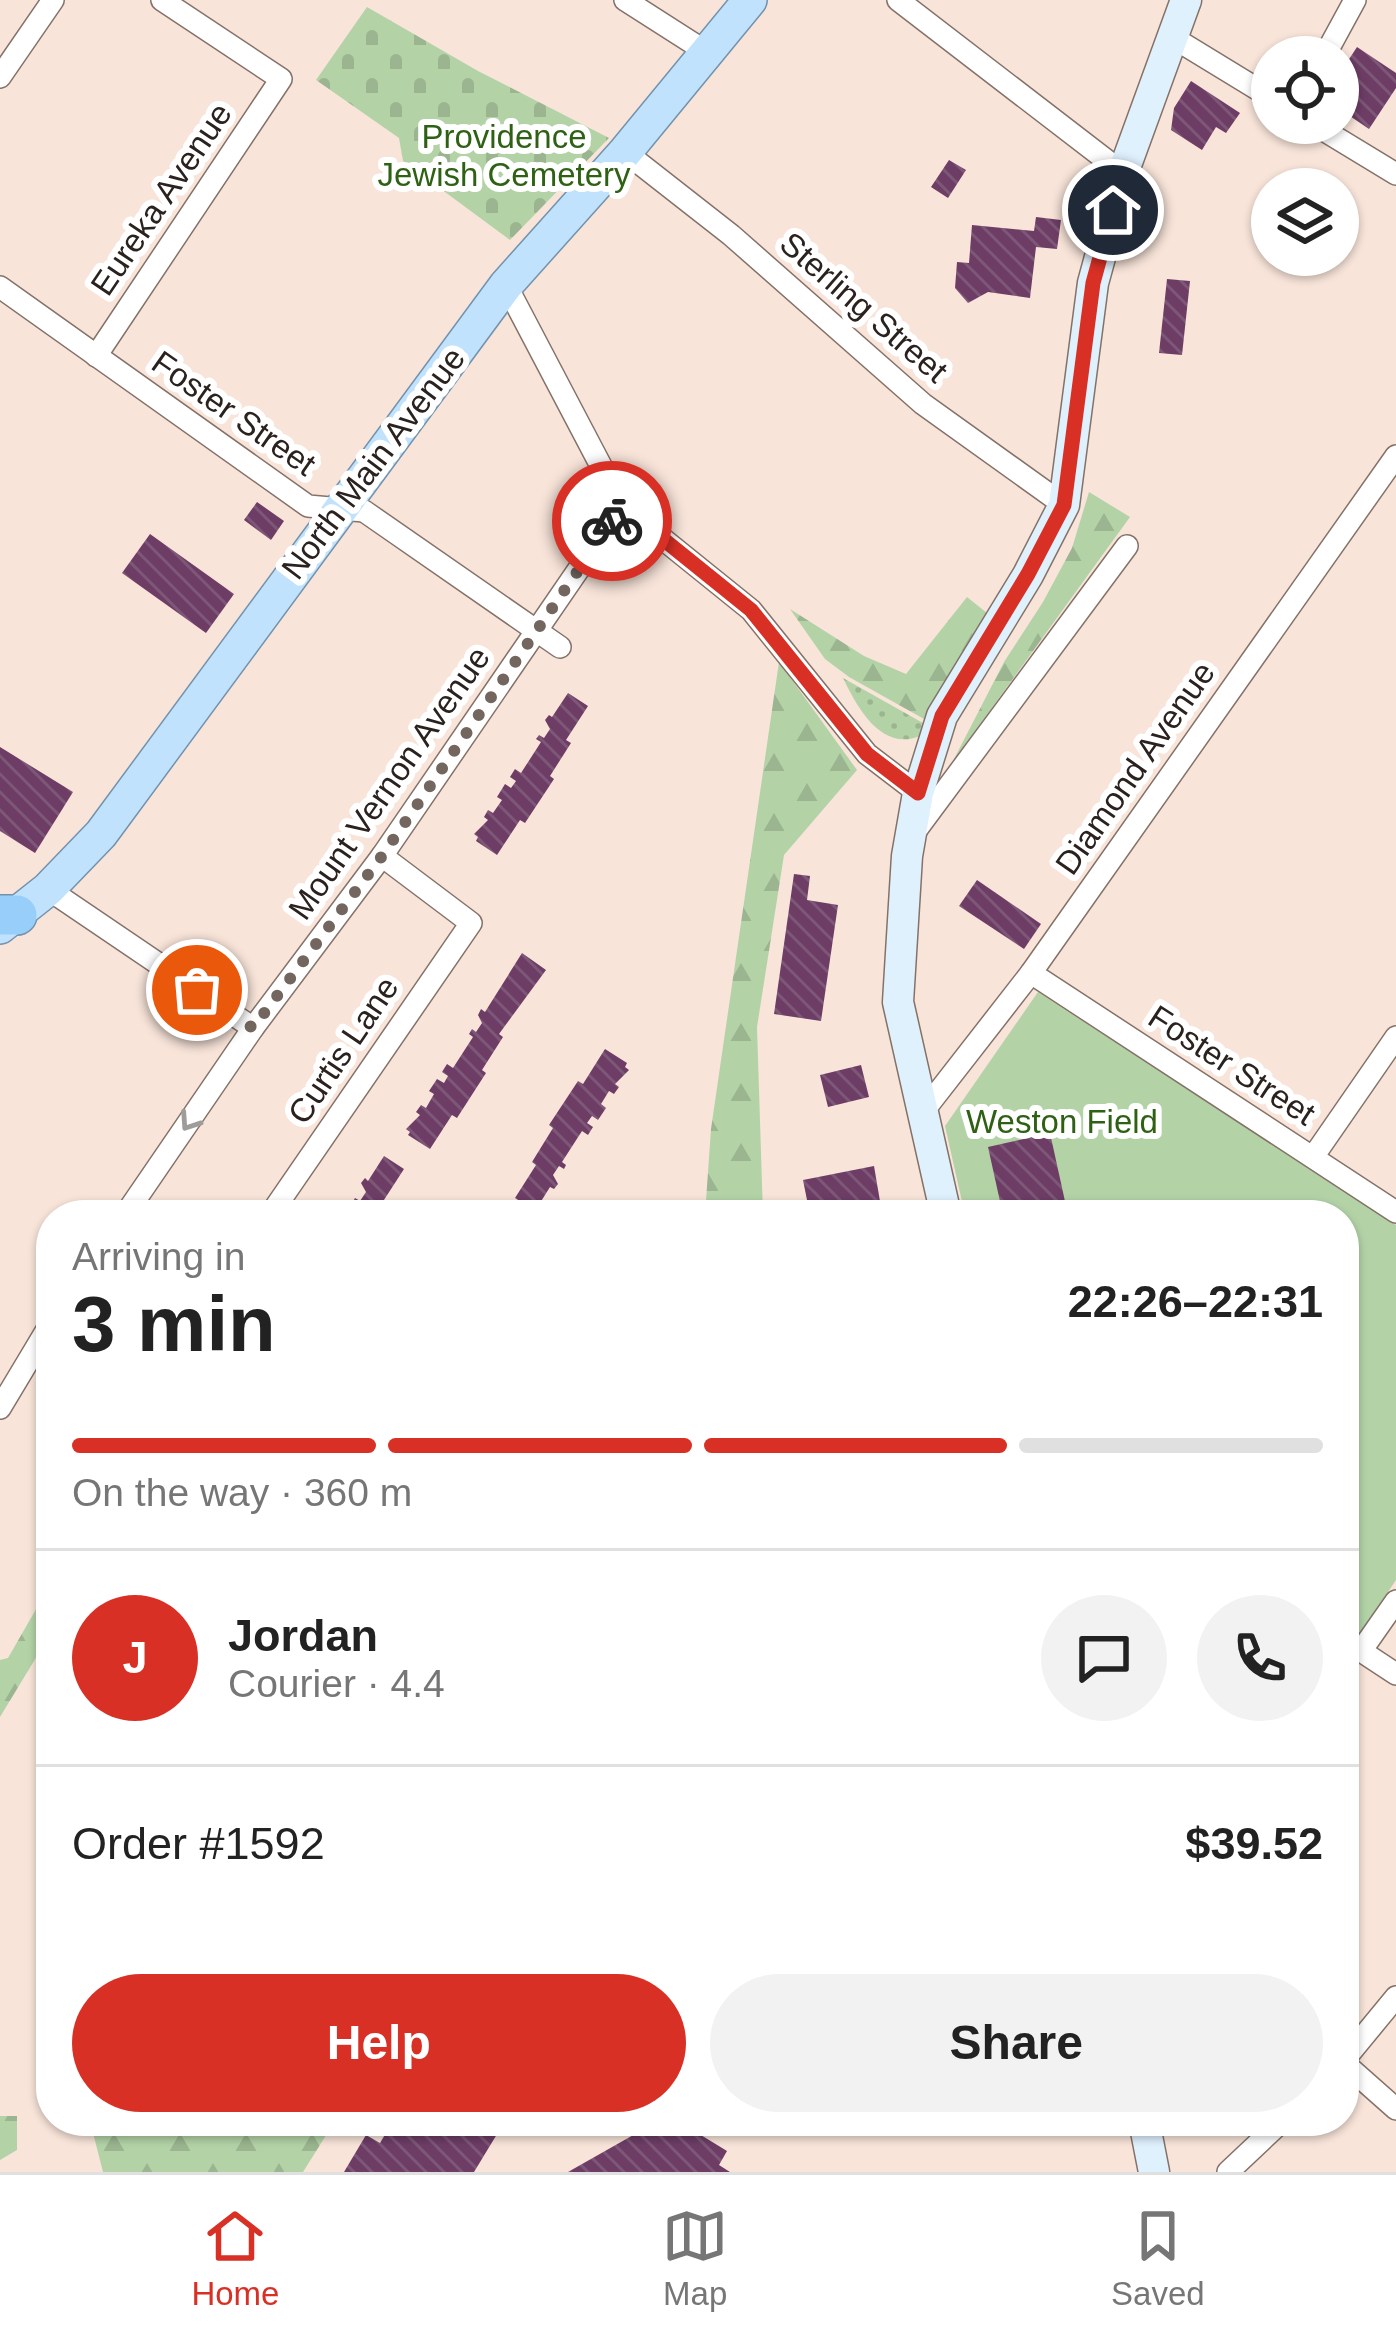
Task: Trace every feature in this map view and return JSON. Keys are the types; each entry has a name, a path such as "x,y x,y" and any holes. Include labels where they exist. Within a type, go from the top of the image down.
{"main road":[{"name":"North Main Avenue","path":"6,919 48,889 123,806 506,285 625,152 750,0"},
{"path":"942,1200 898,1002 910,838 918,793 942,716 1064,505 1093,283 1123,173 1186,0"},
{"path":"1147,2136 1154,2172"}],"street":[{"path":"0,77 53,0"},
{"name":"Eureka Avenue","path":"96,356 281,79 162,0"},
{"path":"625,0 707,53"},
{"path":"898,0 1123,173"},
{"path":"1335,36 1355,0"},
{"path":"1172,37 1251,85"},
{"path":"1347,144 1396,174"},
{"name":"Sterling Street","path":"625,152 731,235 922,404 1064,505"},
{"path":"506,285 622,506 751,610 867,754 918,793"},
{"name":"Foster Street","path":"0,287 308,506 364,511 560,647"},
{"name":"Diamond Avenue","path":"922,1113 1031,973 1396,455"},
{"name":"Mount Vernon Avenue","path":"135,1200 253,1028 382,856 622,506"},
{"path":"910,838 1127,546"},
{"name":"Curtis Lane","path":"280,1200 471,922 382,856"},
{"path":"48,889 253,1028"},
{"name":"Foster Street","path":"1031,973 1396,1212"},
{"path":"1313,1157 1396,1037"},
{"path":"0,1408 36,1346"},
{"path":"1396,1601 1361,1651 1396,1674"},
{"path":"1359,2043 1396,1997"},
{"path":"1359,2075 1396,2109"},
{"path":"1228,2172 1266,2136"}],"green space":[{"name":"Providence Jewish Cemetery","path":"367,7 609,138 510,240 403,161 399,138 316,80"},
{"path":"1089,492 1130,517 952,763 1004,662 1072,548"},
{"path":"967,597 987,613 924,719 825,659 790,609 864,656 906,674"},
{"path":"779,662 857,770 784,855 757,1027 763,1200 706,1200 711,1129"},
{"path":"843,678 923,723 920,736 893,738 882,732 855,702"},
{"name":"Weston Field","path":"1038,992 1358,1200 962,1200 945,1126"},
{"name":"Weston Field","path":"1359,1201 1396,1225 1396,1580 1359,1635"},
{"path":"36,1609 36,1658 0,1717 0,1660 8,1658"},
{"path":"0,2116 17,2116 17,2150 0,2160"},
{"path":"94,2136 326,2136 303,2172 103,2172"}],"building":[{"path":"1359,48 1396,73 1396,88 1369,129 1359,122"},
{"path":"1191,81 1240,113 1226,133 1216,127 1202,150 1171,130 1174,108"},
{"path":"949,160 966,170 948,198 931,187"},
{"path":"1036,217 1061,220 1057,249 1036,247 1030,298 988,292 968,303 955,288 957,262 969,263 972,225 1034,231"},
{"path":"1167,279 1190,281 1182,355 1159,353"},
{"path":"257,502 284,521 271,540 244,520"},
{"path":"150,534 234,594 206,633 122,573"},
{"path":"568,693 588,706 566,740 571,743 550,776 554,779 497,855 476,841 474,834 488,820 484,817 488,810 493,813 502,800 497,797 505,784 511,788 516,781 510,777 515,769 521,773 541,742 536,739 544,738 550,729 545,720"},
{"path":"0,747 73,792 35,853 0,831"},
{"path":"794,874 810,876 807,900 838,905 821,1021 774,1014"},
{"path":"977,880 1041,924 1024,949 959,906"},
{"path":"522,953 546,970 499,1034 503,1037 482,1070 486,1073 457,1118 452,1115 430,1149 406,1129 420,1115 416,1112 421,1105 426,1108 437,1079 444,1083 448,1076 442,1072 447,1064 453,1068 473,1037 472,1029 476,1032 482,1023 481,1009 485,1012"},
{"path":"605,1049 627,1063 629,1070 615,1084 619,1087 614,1094 609,1091 601,1104 606,1108 598,1120 592,1116 588,1135 582,1131 562,1162 564,1169 559,1166 553,1175 558,1184 542,1200 518,1200 515,1198 536,1165 532,1162 553,1128 549,1125 578,1081 583,1084"},
{"path":"861,1065 869,1097 828,1107 820,1075"},
{"path":"1050,1133 1065,1200 1000,1200 988,1147"},
{"path":"384,1156 404,1169 384,1200 361,1200 366,1192 361,1183 365,1178 368,1181"},
{"path":"874,1166 880,1200 807,1200 803,1180"},
{"path":"365,2136 380,2143 384,2136 496,2136 474,2172 344,2172"},
{"path":"632,2136 702,2136 727,2151 719,2165 730,2172 568,2172"}],"way so far":[{"path":"197,990 253,1028 382,856 612,521"}],"route":[{"path":"612,521 622,506 751,610 867,754 918,793 942,716 1064,505 1093,283 1113,210"}]}
